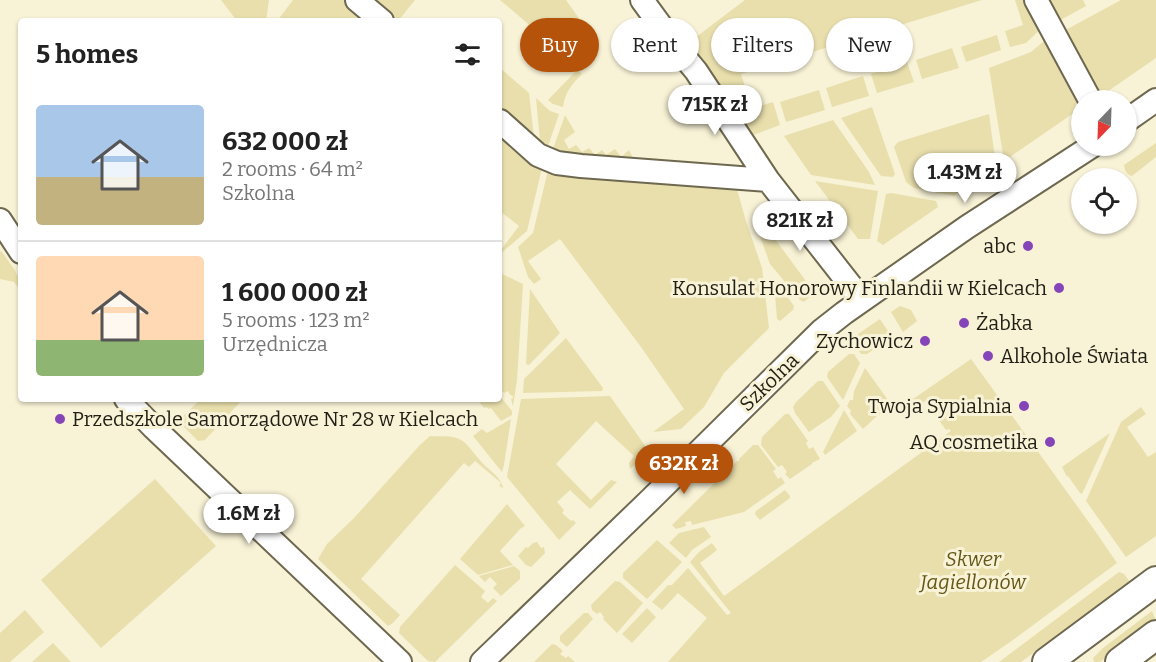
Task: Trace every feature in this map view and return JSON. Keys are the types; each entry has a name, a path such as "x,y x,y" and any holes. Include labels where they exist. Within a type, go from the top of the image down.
{"street":[{"path":"357,0 378,18"},
{"path":"642,0 696,70 768,180 862,300"},
{"path":"1036,0 1085,90"},
{"path":"1137,113 1156,100"},
{"path":"502,123 538,155 558,163 768,180"},
{"name":"Szkolna","path":"482,662 622,528 820,331 967,227 1077,156"},
{"path":"129,402 400,662"},
{"path":"1056,660 1156,581"},
{"path":"1120,662 1156,634"}],"green space":[{"path":"221,0 269,0 266,18 235,18"},
{"path":"293,0 347,0 369,18 279,18"},
{"path":"370,0 415,0 400,18 391,18"},
{"path":"500,0 566,0 579,18 521,18"},
{"path":"745,0 982,0 913,21 913,18 826,18 826,48 814,52 814,18 721,18"},
{"path":"1015,0 1030,0 1044,26 1026,43 1010,47 1005,31 1023,25"},
{"path":"1045,0 1083,0 1086,6 1057,22"},
{"path":"1121,0 1156,0 1156,58 1110,90 1094,90 1062,32"},
{"path":"711,26 711,72 748,72 741,74 752,108 773,102 780,125 753,135 699,59 699,35"},
{"path":"997,35 1001,50 966,62 961,47"},
{"path":"1050,36 1077,90 1071,90 1071,115 1004,161 989,68 1031,52"},
{"path":"952,48 959,68 922,79 916,60"},
{"path":"502,70 529,93 534,137 502,110"},
{"path":"575,72 580,72 582,74 565,97 563,107 548,100"},
{"path":"910,72 914,82 877,93 871,74"},
{"path":"863,76 869,96 832,107 826,88"},
{"path":"819,90 825,110 786,122 780,102"},
{"path":"536,98 550,111 559,114 548,146 540,141"},
{"path":"872,107 895,174 893,177 881,176 841,118"},
{"path":"989,114 996,166 954,196 914,188 906,182 894,147 898,142"},
{"path":"565,115 575,132 564,140 569,149 576,145 582,152 589,148 595,155 602,150 606,155 615,149 621,157 629,150 633,158 574,156 553,149"},
{"path":"833,120 869,172 875,185 811,175 784,136"},
{"path":"502,133 543,164 527,231 502,252 502,248 519,226 502,213"},
{"path":"1156,143 1156,157 1137,172 1137,168 1124,168 1124,165"},
{"path":"549,166 736,186 762,268 769,328 724,373 704,407 681,429 653,432 684,409 560,239 528,261 541,279 534,284 528,277 518,247 533,233"},
{"path":"815,181 878,191 870,239 858,239"},
{"path":"886,194 936,201 938,207 883,245 877,241"},
{"path":"760,222 764,224 811,288 812,295 804,302 770,264 756,225"},
{"path":"0,251 17,275 18,287 14,282 0,279"},
{"path":"502,274 523,284 517,380 513,406 511,399 513,396 508,391 504,393 502,391"},
{"path":"777,282 794,306 793,310 780,321 777,319 774,284"},
{"path":"530,289 560,333 529,365 526,364"},
{"path":"900,306 911,310 917,321 903,332 891,312"},
{"path":"880,319 892,337 867,354 861,354 856,347 858,334"},
{"path":"566,338 603,388 602,391 523,393 524,379"},
{"path":"849,354 854,354 860,363 843,400 827,377 828,372"},
{"name":"Skwer Jagiellonów","path":"971,359 1117,563 981,662 668,662 707,618 678,593 662,610 652,602 688,568 727,615 731,613 690,562 699,552 712,543 717,550 700,563 724,596 951,431 946,430 925,401 907,413 903,406"},
{"path":"865,368 893,407 877,416 863,429 850,414 851,411 847,406 850,400 853,400 854,391"},
{"path":"818,381 823,381 840,406 831,417 809,432 793,407"},
{"path":"610,396 646,447 644,456 630,469 629,463 634,456 596,421 556,464 591,500 611,480 617,482 590,509 570,490 557,502 564,510 562,513 576,523 559,540 507,477 521,399"},
{"path":"502,398 512,411 512,415 501,421 491,408 484,408 479,402 502,402"},
{"path":"198,402 240,402 205,440 198,441 178,421"},
{"path":"1141,407 1146,414 1127,427 1148,457 1156,452 1156,536 1126,557 1086,501 1121,422"},
{"path":"844,410 857,431 825,455 823,452"},
{"path":"785,414 789,414 808,441 806,443 809,449 813,447 820,459 790,479 785,474 787,472 782,465 778,467 761,445 762,437"},
{"path":"511,419 502,472 473,436 482,429 487,433"},
{"path":"1110,433 1082,494 1067,477 1062,467"},
{"path":"430,436 462,440 495,475 503,487 475,461 469,467 464,463 361,579 400,615 388,626 318,559 327,544"},
{"path":"753,445 758,445 776,469 773,471 778,479 781,477 785,483 744,512 692,525 691,521 685,522 686,526 676,529 672,525"},
{"path":"155,479 216,546 101,648 41,580"},
{"path":"785,490 790,498 760,520 755,514 756,511"},
{"path":"507,504 525,526 500,551 513,565 478,575 460,559"},
{"path":"704,527 711,537 692,550 686,558 669,543 679,533"},
{"path":"657,540 682,562 647,599 623,578 623,573"},
{"path":"537,542 541,548 544,547 545,553 531,567 518,556 526,547"},
{"path":"455,565 485,591 481,597 488,603 493,598 497,601 435,662 428,661 399,633 400,627"},
{"path":"514,566 520,571 520,579 501,596 493,588 497,584 490,577 485,582 479,576"},
{"path":"1119,572 1124,574 1130,582 1088,614 1021,662 999,662"},
{"path":"615,581 620,582 643,603 617,633 603,619 600,612 597,614 592,610 591,605"},
{"path":"647,608 656,617 632,643 622,634"},
{"path":"25,610 44,632 10,662 0,662 0,633"},
{"path":"1152,611 1156,621 1100,662 1094,662 1093,658 1103,648"},
{"path":"584,613 588,613 593,619 567,647 560,641 560,636"},
{"path":"53,643 71,662 32,662"},
{"path":"552,644 563,651 560,654 566,658 568,656 575,662 534,662"}],"place":[{"name":"abc","path":"1028,246"},
{"name":"Konsulat Honorowy Finlandii w Kielcach","path":"1059,288"},
{"name":"Żabka","path":"964,323"},
{"name":"Zychowicz","path":"925,341"},
{"name":"Alkohole Świata","path":"988,356"},
{"name":"Twoja Sypialnia","path":"1024,406"},
{"name":"Przedszkole Samorządowe Nr 28 w Kielcach","path":"60,419"},
{"name":"AQ cosmetika","path":"1050,442"}]}
